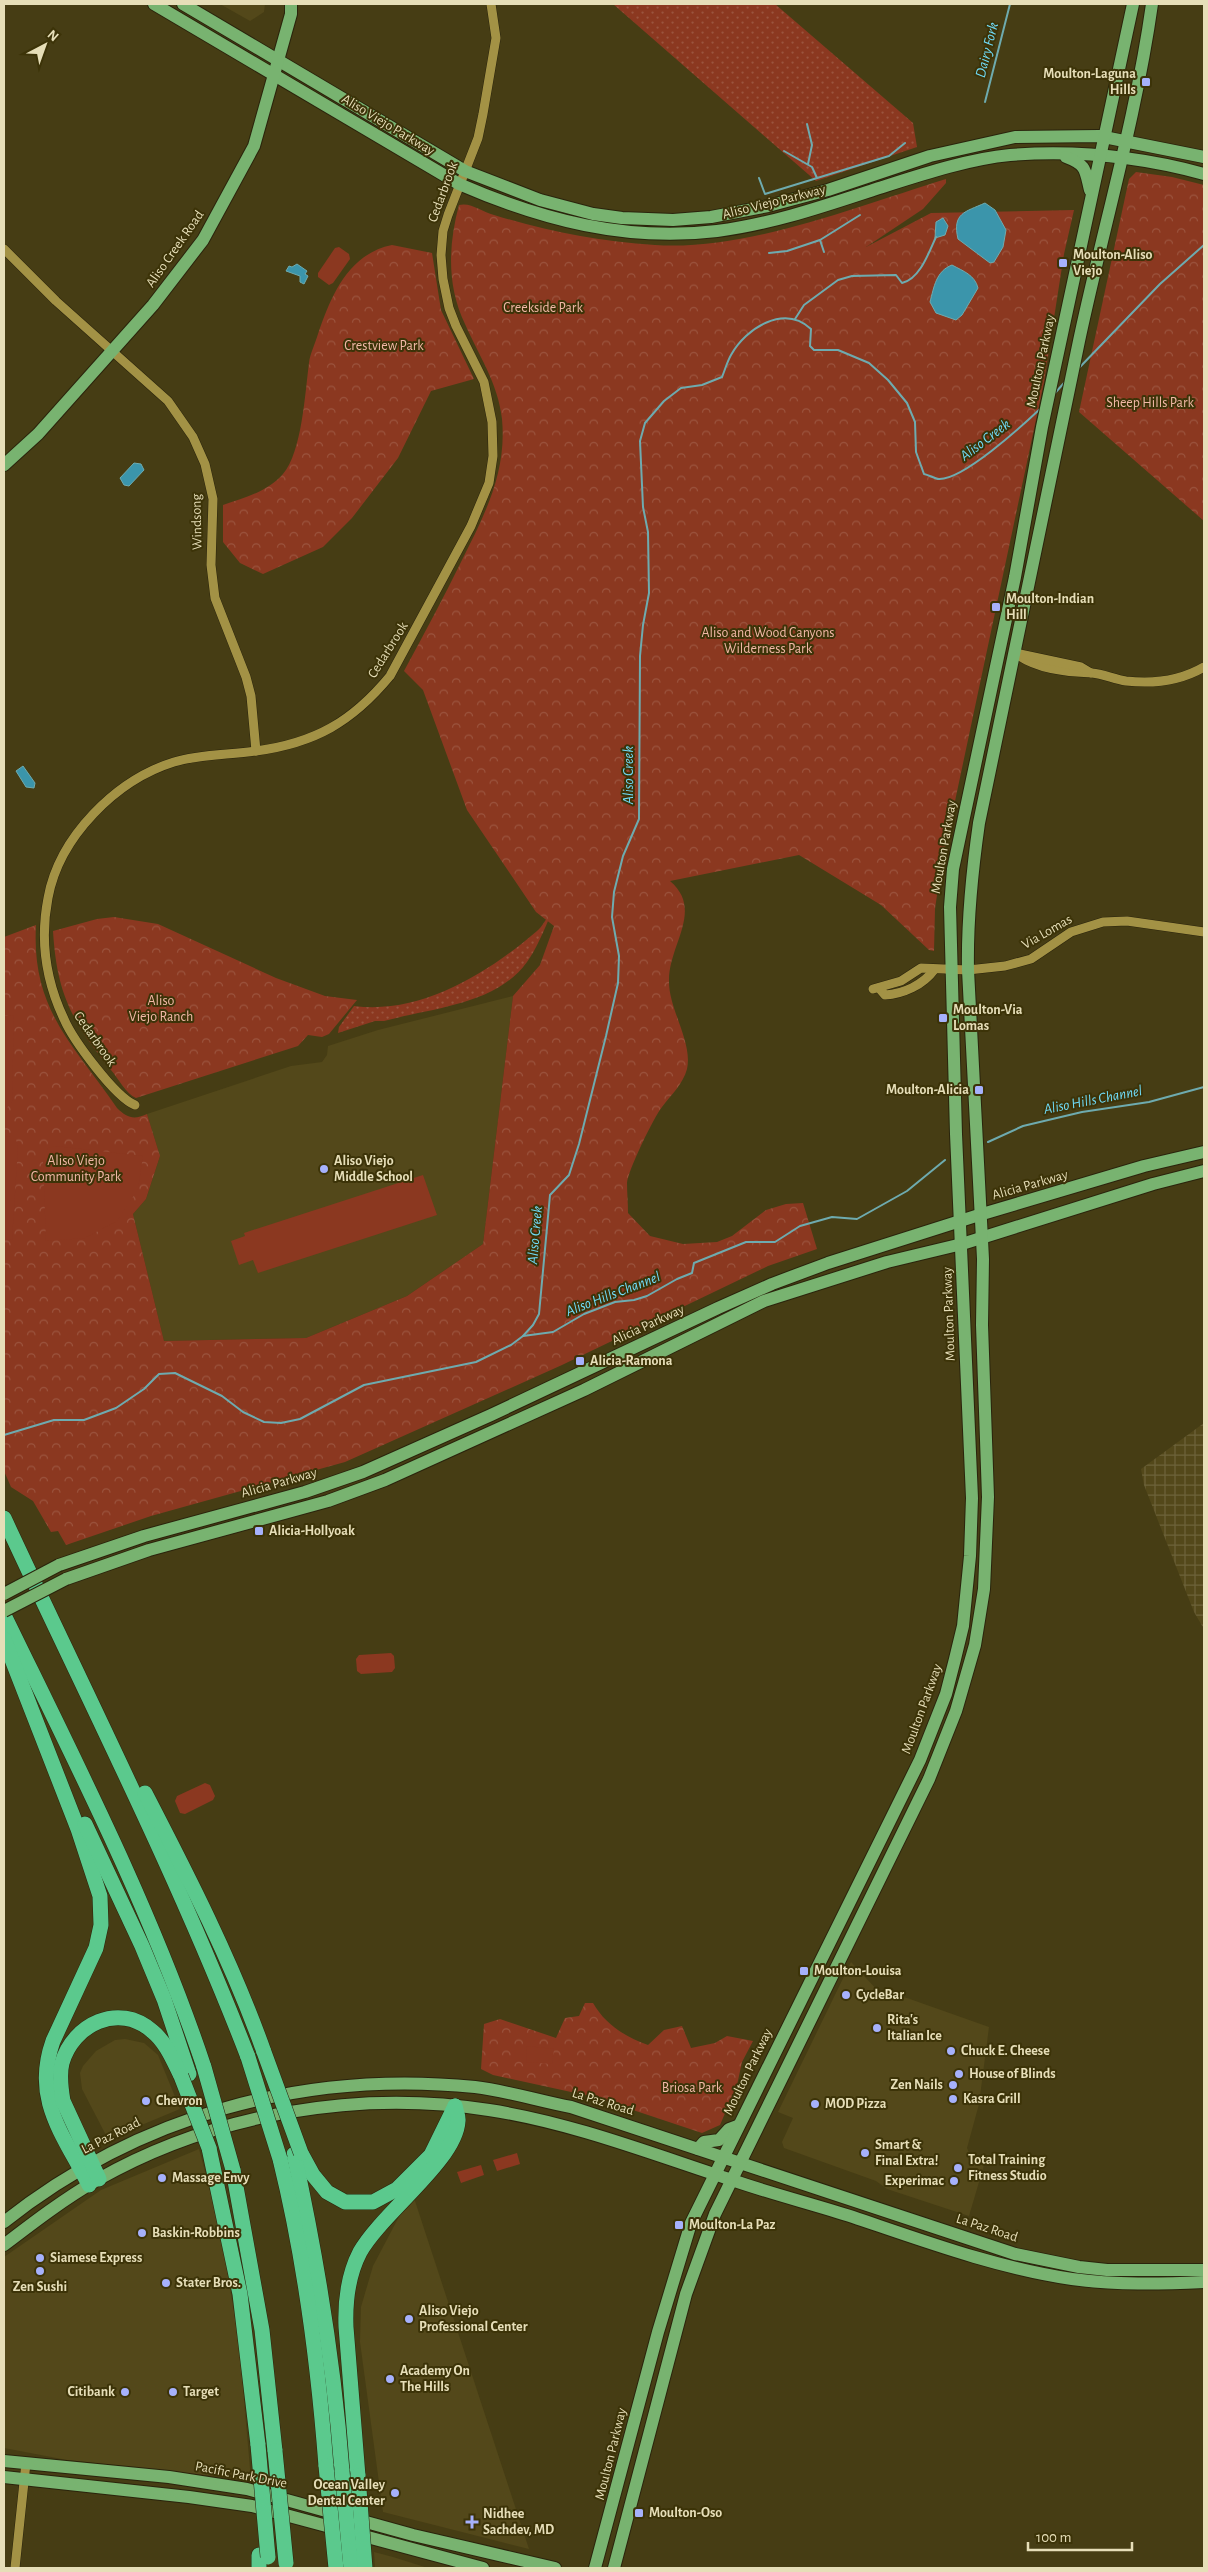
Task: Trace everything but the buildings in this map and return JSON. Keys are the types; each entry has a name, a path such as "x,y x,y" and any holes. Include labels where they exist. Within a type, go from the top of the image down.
{"highway":[{"path":"4,1518 139,1804 215,1972 248,2058 292,2156 327,2192 345,2202 373,2202 397,2189 431,2155 455,2106"},
{"path":"4,1615 151,1926 181,1999 204,2067 233,2170 262,2330 286,2566"},
{"path":"59,1636 119,1745 218,1935 243,1992 280,2098 320,2275 330,2350 351,2568"},
{"path":"4,1639 97,1881 100,1896 101,1925 96,1948 53,2041 46,2067 46,2093 49,2104 87,2165"},
{"path":"43,1737 142,1946 164,1999 185,2075 209,2148 240,2294 258,2445 262,2497 263,2562"},
{"path":"94,2182 63,2101 61,2089 62,2065 65,2055 75,2038 82,2031 107,2018 136,2020 159,2037 185,2075"},
{"path":"365,2568 346,2319 350,2281 360,2254 377,2227 448,2150 458,2121 455,2106"},
{"path":"292,2156 293,2211 314,2334 336,2568"}],"main road":[{"name":"Aliso Viejo Parkway","path":"154,4 460,184 502,203 576,225 626,232 680,234 756,224 958,166 1009,155 1122,158 1204,174"},
{"path":"166,4 176,4"},
{"name":"Aliso Viejo Parkway","path":"183,4 279,59 464,171 540,200 594,214 622,218 682,219 710,217 768,206 828,190 930,156 967,146 1015,137 1105,137 1173,149 1204,157"},
{"name":"Aliso Creek Road","path":"4,465 38,434 189,260 222,207 254,146 291,14 291,4"},
{"name":"Moulton Parkway","path":"595,2568 679,2256 691,2223 920,1760 944,1700 955,1659 968,1591 972,1498 960,1222 952,970 950,897 953,869 1015,577 1042,427 1133,4"},
{"path":"614,2568 686,2294 701,2249 731,2180 929,1779 944,1744 968,1676 983,1599 988,1534 982,1325 983,1259 979,1215 968,970 968,908 979,823 1079,341 1126,142 1152,4"},
{"path":"1060,155 1079,163 1084,168 1091,195"},
{"path":"1015,577 1018,594 1009,642 1015,653"},
{"path":"988,701 999,684 1004,664 1015,653"},
{"name":"Alicia Parkway","path":"4,1594 59,1565 144,1536 305,1492 363,1472 491,1415 772,1284 828,1263 979,1215 1144,1166 1204,1152"},
{"name":"Alicia Parkway","path":"4,1611 66,1579 149,1550 328,1501 424,1463 575,1394 764,1302 886,1262 962,1244 1204,1171"},
{"path":"983,1259 997,1238 1010,1228"},
{"path":"626,1352 632,1365"},
{"path":"363,1472 373,1475 412,1458 424,1463 429,1450 479,1427 491,1415"},
{"name":"La Paz Road","path":"4,2222 87,2165 171,2124 278,2095 326,2088 384,2084 462,2086 520,2094 571,2107 978,2242 1050,2262 1107,2270 1204,2270"},
{"path":"455,2106 462,2086"},
{"name":"La Paz Road","path":"4,2245 94,2182 157,2151 243,2123 298,2111 369,2103 455,2106 525,2116 588,2132 731,2180 990,2261 1047,2275 1125,2283 1204,2282"},
{"path":"698,2149 704,2142 718,2140 729,2129 739,2125"},
{"name":"Pacific Park Drive","path":"4,2461 169,2477 247,2489 413,2535 555,2568"},
{"name":"Pacific Park Drive","path":"4,2477 189,2496 252,2506 483,2568"}],"street":[{"name":"Cedarbrook","path":"135,1105 126,1102 87,1055 59,1009 50,981 45,950 48,896 57,870 74,838 98,810 118,791 173,762 198,756 256,751 297,743 324,733 350,718 373,698 390,676 406,650 471,526 489,483 493,456 492,422 484,382 456,326 443,279 443,231 478,138 496,38 491,4"},
{"name":"Windsong","path":"4,249 56,301 168,402 188,427 205,464 213,499 211,566 215,598 246,677 251,696 256,751"},
{"path":"1015,653 1027,662 1078,674 1092,673 1125,680 1166,682 1204,667"},
{"name":"Via Lomas","path":"876,989 901,981 921,968 934,970 994,969 1031,959 1071,932 1103,922 1127,921 1204,932"},
{"path":"15,2568 26,2463"}],"shaded area":[{"path":"220,4 265,4 264,12 250,21"},
{"name":"Aliso Viejo Middle School","path":"513,996 483,1244 407,1296 306,1338 164,1341 133,1214 146,1199 160,1156 147,1114 291,1066 322,1062 327,1055 328,1046 378,1030"},
{"path":"1204,1423 1204,1629 1194,1612 1144,1485 1141,1469"},
{"path":"851,1962 879,1992 907,1998 989,2027 979,2104 967,2148 972,2160 984,2165 969,2216 887,2189 876,2181 784,2148 782,2142 793,2118 778,2112"},
{"path":"125,2039 144,2043 158,2055 180,2109 108,2139 82,2089 80,2073 83,2066 96,2051 115,2040"},
{"path":"199,2149 220,2228 239,2343 251,2480 67,2460 4,2448 4,2257 101,2190"},
{"path":"414,2198 529,2549 383,2512 360,2342 361,2307 373,2266 403,2209"},
{"path":"374,2552 393,2557 428,2568 375,2568"}],"green space":[{"path":"613,4 775,4 913,123 917,147 816,181"},
{"name":"Sheep Hills Park","path":"1136,172 1172,177 1204,185 1204,521 1079,412 1129,179"},
{"name":"Aliso and Wood Canyons Wilderness Park","path":"946,179 946,183 923,209 866,247 931,213 1074,210 1064,254 1044,382 941,867 935,909 934,951 929,950 881,905 799,855 670,881 680,892 684,904 685,916 670,967 669,980 672,1002 687,1048 687,1069 680,1084 653,1121 636,1156 627,1183 628,1213 650,1236 683,1244 717,1242 732,1236 766,1210 786,1204 803,1203 817,1249 768,1266 562,1365 345,1462 151,1516 66,1545 58,1531 51,1532 33,1501 11,1487 4,1471 4,937 36,925 36,955 40,981 58,1025 117,1108 131,1117 147,1114 160,1156 146,1199 133,1214 164,1341 306,1338 407,1296 483,1244 513,996 540,965 554,926 536,912 467,810 423,690 404,671 479,526 498,475 501,457 503,438 500,406 487,370 459,310 452,280 451,251 459,205 472,206 490,214 573,235 634,244 690,245 764,234 840,213"},
{"name":"Crestview Park","path":"392,245 432,253 441,310 474,379 431,391 398,458 352,518 323,547 263,574 240,563 223,542 223,505 263,490 283,474 295,452 302,422 310,356 329,305 343,279 353,267 364,257"},
{"path":"339,247 349,254 350,259 333,283 329,285 318,277 318,273 335,248"},
{"path":"551,914 527,962 514,976 498,988 462,1003 384,1021 375,1021 338,1033 339,1027 354,1006 379,1007 404,1004 452,988 475,976 518,947 539,929"},
{"name":"Aliso Viejo Ranch","path":"114,917 158,924 276,978 325,996 357,1000 329,1034 322,1037 308,1035 298,1046 136,1098 122,1086 86,1037 77,1021 63,990 55,953 53,931 97,919"},
{"path":"14,1015 12,1102 4,1111 4,1016"},
{"path":"10,1136 16,1140 18,1146 12,1240 4,1239 4,1137"},
{"name":"Aliso Viejo Community Park","path":"55,1146 143,1156 138,1189 117,1221 85,1238 46,1241 43,1161 48,1148"},
{"path":"423,1175 437,1215 258,1273 253,1260 239,1265 231,1241 245,1236 244,1233"},
{"path":"391,1653 394,1656 395,1668 392,1672 361,1674 357,1671 356,1659 359,1655"},
{"path":"205,1783 210,1785 215,1796 213,1800 185,1814 180,1813 175,1801 177,1796"},
{"name":"Briosa Park","path":"585,2003 593,2003 603,2017 616,2029 648,2045 664,2030 682,2026 691,2048 715,2043 727,2036 753,2041 742,2062 737,2085 720,2125 702,2133 594,2097 493,2075 481,2069 484,2024 500,2019 556,2038 565,2018 579,2016"},
{"path":"527,2046 554,2049 552,2064 526,2062"},
{"path":"517,2153 520,2164 497,2171 493,2160"},
{"path":"481,2165 484,2175 461,2183 457,2172"}],"water":[{"path":"985,203 995,210 1006,230 1003,247 994,262 990,263 958,239 957,230 959,219 966,211"},
{"path":"943,218 948,226 945,235 935,238 936,222"},
{"path":"297,264 307,271 305,274 308,276 304,284 300,282 300,276 286,271 289,266 292,267"},
{"path":"952,265 971,277 978,288 962,315 956,320 936,313 930,302 934,285 939,275"},
{"path":"134,463 141,464 144,470 129,486 124,485 120,478"},
{"path":"23,766 35,783 34,788 26,787 16,771"}],"waterway":[{"name":"Dairy Fork","path":"985,102 1010,4"},
{"path":"807,124 812,145 808,164"},
{"path":"759,178 765,194 889,156 905,143"},
{"path":"784,151 812,167 817,178"},
{"path":"820,240 860,215"},
{"name":"Dairy Fork","path":"795,319 804,305 838,280 852,276 896,275 902,283 908,280 919,271 936,237"},
{"path":"769,253 787,251 820,240 824,252"},
{"name":"Aliso Creek","path":"1078,369 1160,284 1204,245"},
{"name":"Aliso Creek","path":"4,1435 54,1420 84,1420 116,1408 144,1389 159,1374 175,1373 222,1396 243,1412 264,1422 281,1423 300,1419 364,1385 476,1362 511,1345 523,1336 533,1325 539,1314 550,1195 569,1175 579,1144 618,983 619,956 612,917 614,892 623,856 639,819 640,656 649,593 648,532 643,507 640,441 645,423 664,401 681,388 702,385 722,377 731,355 746,336 766,322 778,319 800,322 811,329 810,346 814,350 838,350 869,363 888,380 907,403 915,422 916,452 924,474 939,479 962,471 992,451 1040,409"},
{"name":"Aliso Creek","path":"1055,393 1064,383"},
{"name":"Aliso Hills Channel","path":"988,1142 1023,1126 1082,1112 1149,1102 1204,1087"},
{"name":"Aliso Hills Channel","path":"523,1336 553,1332 584,1314 615,1302 634,1300 647,1296 692,1273 694,1263 746,1242 775,1242 800,1226 832,1217 857,1219 907,1191 945,1160"}],"place":[{"name":"Moulton-Laguna Hills","path":"1146,82"},
{"name":"Moulton-Aliso Viejo","path":"1063,263"},
{"name":"Moulton-Indian Hill","path":"996,607"},
{"name":"Moulton-Via Lomas","path":"943,1018"},
{"name":"Moulton-Alicia","path":"979,1090"},
{"name":"Aliso Viejo Middle School","path":"324,1169"},
{"name":"Alicia-Ramona","path":"580,1361"},
{"name":"Alicia-Hollyoak","path":"259,1531"},
{"name":"Moulton-Louisa","path":"804,1971"},
{"name":"CycleBar","path":"846,1995"},
{"name":"Rita's Italian Ice","path":"877,2028"},
{"name":"Chuck E. Cheese","path":"951,2051"},
{"name":"House of Blinds","path":"959,2074"},
{"name":"Zen Nails","path":"953,2085"},
{"name":"Kasra Grill","path":"953,2099"},
{"name":"Chevron","path":"146,2101"},
{"name":"MOD Pizza","path":"815,2104"},
{"name":"Smart & Final Extra!","path":"865,2153"},
{"name":"Total Training Fitness Studio","path":"958,2168"},
{"name":"Massage Envy","path":"162,2178"},
{"name":"Experimac","path":"954,2181"},
{"name":"Moulton-La Paz","path":"679,2225"},
{"name":"Baskin-Robbins","path":"142,2233"},
{"name":"Siamese Express","path":"40,2258"},
{"name":"Zen Sushi","path":"40,2271"},
{"name":"Stater Bros.","path":"166,2283"},
{"name":"Aliso Viejo Professional Center","path":"409,2319"},
{"name":"Academy On The Hills","path":"390,2379"},
{"name":"Citibank","path":"125,2392"},
{"name":"Target","path":"173,2392"},
{"name":"Ocean Valley Dental Center","path":"395,2493"},
{"name":"Moulton-Oso","path":"639,2513"},
{"name":"Nidhee Sachdev, MD","path":"472,2522"}],"park label":[{"name":"Creekside Park","path":"543,308"}]}
